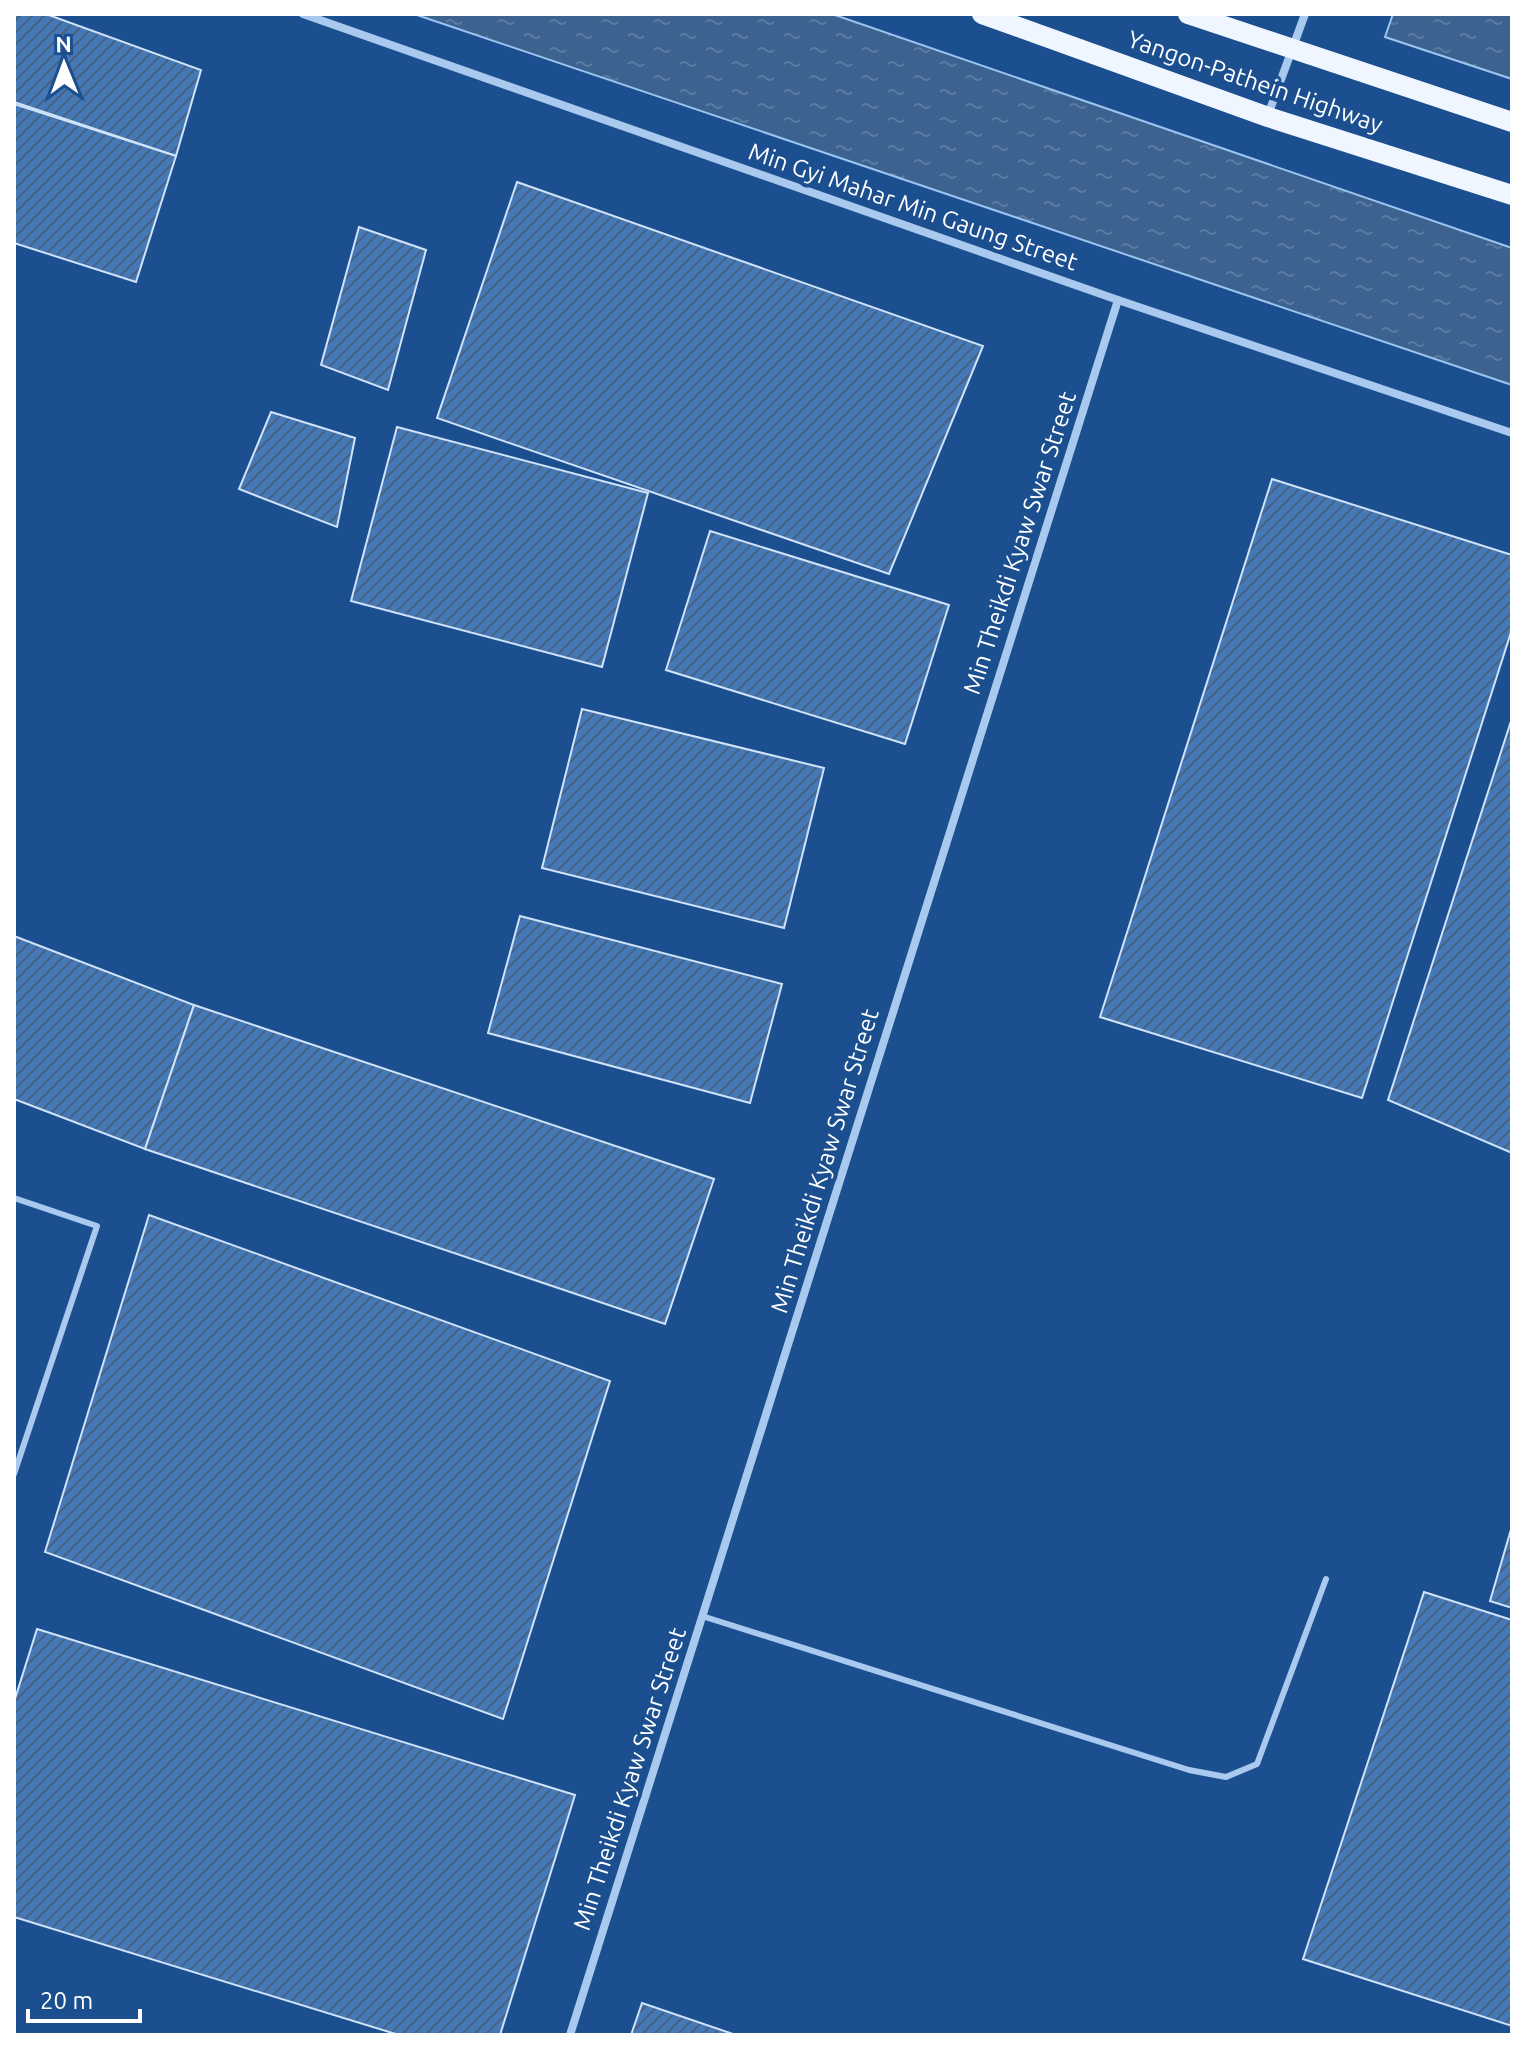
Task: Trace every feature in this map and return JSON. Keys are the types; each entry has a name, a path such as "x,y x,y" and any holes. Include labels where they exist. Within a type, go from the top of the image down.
{"main road":[{"name":"Yangon-Pathein Highway","path":"982,14 1268,117 1512,195"},
{"name":"Yangon-Pathein Highway","path":"1188,14 1512,122"}],"street":[{"name":"Min Gyi Mahar Min Gaung Street","path":"303,14 1118,300 1512,433"},
{"path":"1268,117 1305,14"},
{"name":"Min Theikdi Kyaw Swar Street","path":"570,2035 1118,300"}],"lane":[{"path":"14,1198 97,1226 14,1474"},
{"path":"702,1616 1189,1770 1226,1777 1257,1764 1326,1579"}],"water":[{"path":"414,14 832,14 1512,248 1512,385"},
{"path":"1393,14 1512,14 1512,79 1385,37"}],"building":[{"path":"14,14 46,14 201,70 176,156 14,102"},
{"path":"14,104 176,156 136,282 14,243"},
{"path":"517,182 983,346 889,574 437,418"},
{"path":"359,227 426,250 388,390 321,365"},
{"path":"271,412 355,438 337,527 239,489"},
{"path":"397,427 648,493 602,667 351,601"},
{"path":"1272,479 1512,555 1512,629 1362,1098 1100,1017"},
{"path":"710,531 949,605 905,744 666,670"},
{"path":"582,709 824,768 784,928 542,868"},
{"path":"1512,718 1512,1153 1388,1100"},
{"path":"520,916 782,984 750,1103 488,1033"},
{"path":"14,936 194,1005 145,1149 14,1099"},
{"path":"194,1005 714,1179 665,1324 145,1149"},
{"path":"149,1215 610,1381 503,1719 45,1552"},
{"path":"1512,1526 1512,1608 1490,1601"},
{"path":"1424,1592 1512,1620 1512,2026 1303,1959"},
{"path":"37,1629 575,1795 500,2035 399,2035 14,1917 14,1702"},
{"path":"642,2003 736,2035 631,2035"}]}
